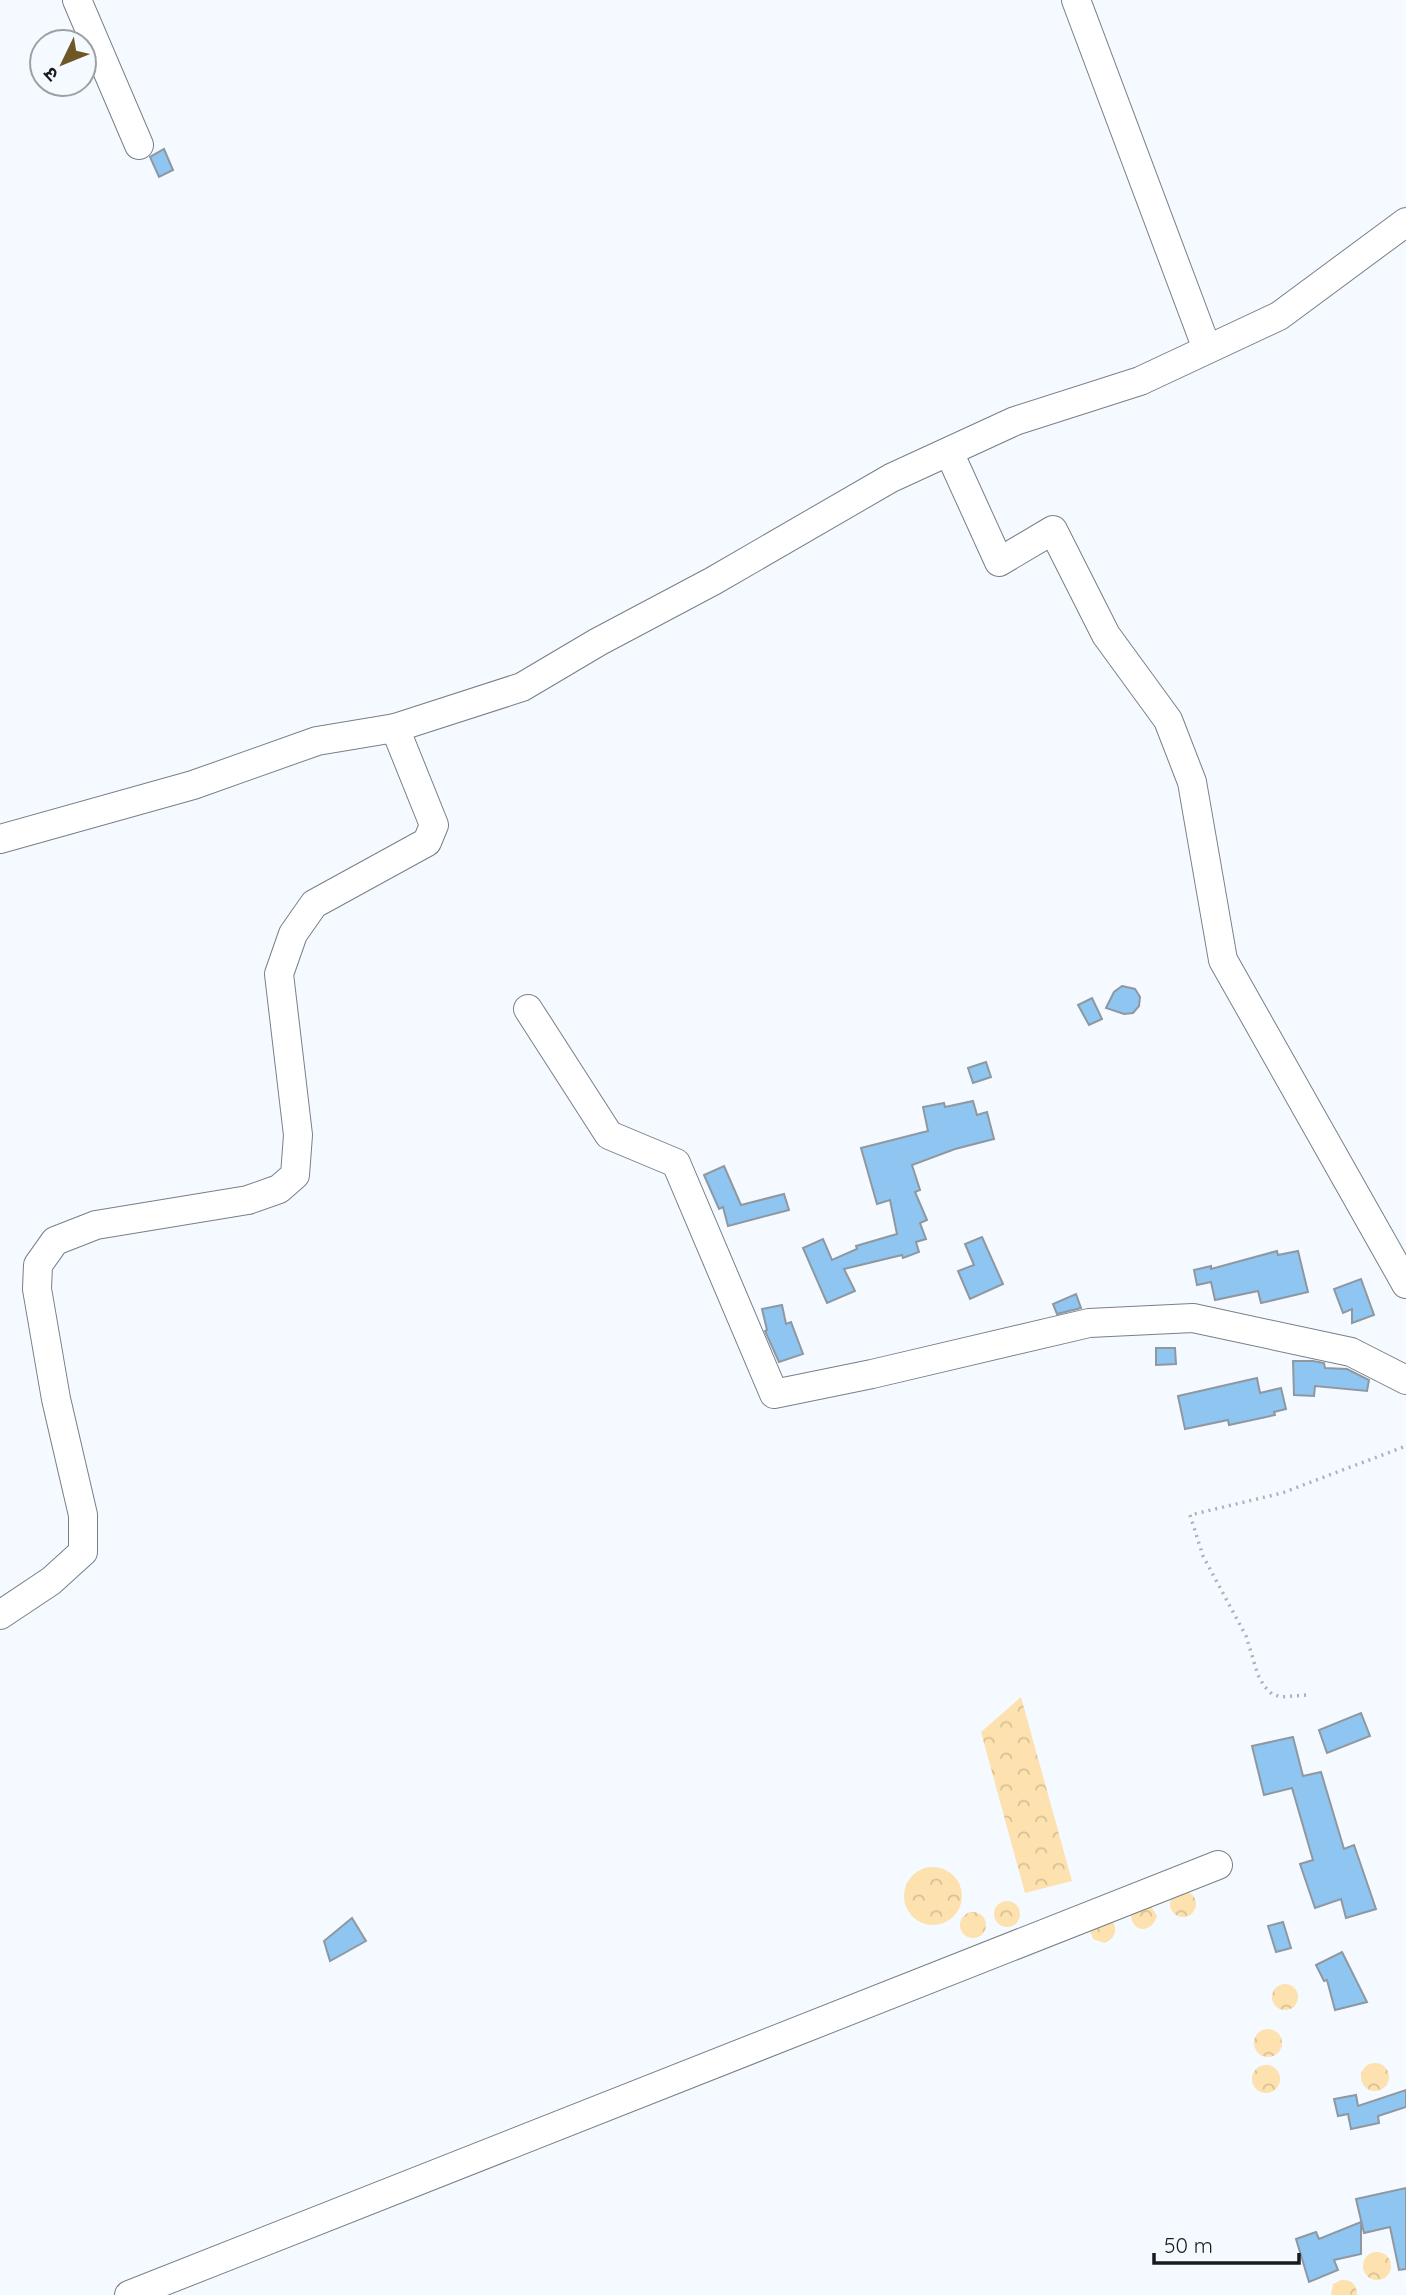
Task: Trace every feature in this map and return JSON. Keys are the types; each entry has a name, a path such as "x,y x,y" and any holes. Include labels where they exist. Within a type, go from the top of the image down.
{"street":[{"path":"77,0 139,145"},
{"path":"1076,0 1207,349"},
{"path":"0,839 193,785 317,741 395,728 522,687 891,478 1016,421 1140,381 1279,316 1406,222"},
{"path":"949,452 999,562 1053,530 1106,635 1168,720 1192,782 1223,960 1406,1284"},
{"path":"0,1615 51,1581 83,1552 83,1515 54,1387 37,1289 38,1265 55,1241 96,1225 248,1200 279,1189 295,1175 298,1135 279,974 293,934 314,904 427,842 434,825 395,728"},
{"path":"528,1009 609,1135 676,1163 774,1394 1090,1323 1193,1318 1351,1352 1406,1380"},
{"path":"129,2295 1218,1865"}],"path":[{"path":"1306,1695 1281,1697 1272,1694 1265,1686 1258,1675 1246,1636 1203,1556 1190,1515 1282,1493 1406,1446"}],"green space":[{"path":"1021,1697 1072,1881 1025,1893 981,1732"},
{"path":"927,1867 939,1867 954,1875 962,1890 962,1902 954,1917 939,1925 927,1925 912,1917 904,1902 904,1890 912,1875"},
{"path":"1183,1891 1192,1895 1196,1904 1192,1913 1183,1917 1174,1913 1170,1904 1174,1895"},
{"path":"1007,1901 1016,1905 1020,1914 1016,1923 1007,1927 998,1923 994,1914 998,1905"},
{"path":"1151,1906 1157,1916 1154,1922 1147,1928 1138,1928 1134,1925 1131,1914"},
{"path":"973,1912 982,1916 986,1925 982,1934 973,1938 964,1934 960,1925 964,1916"},
{"path":"1113,1922 1115,1932 1111,1939 1105,1943 1093,1939 1089,1927"},
{"path":"1285,1984 1295,1987 1298,1997 1295,2007 1285,2010 1275,2007 1272,1997 1275,1987"},
{"path":"1268,2029 1278,2033 1282,2043 1278,2053 1268,2057 1258,2053 1254,2043 1258,2033"},
{"path":"1375,2063 1385,2067 1389,2077 1385,2087 1375,2091 1365,2087 1361,2077 1365,2067"},
{"path":"1266,2065 1276,2069 1280,2079 1276,2089 1266,2093 1256,2089 1252,2079 1256,2069"},
{"path":"1377,2252 1387,2256 1391,2266 1387,2276 1377,2280 1367,2276 1363,2266 1367,2256"},
{"path":"1341,2280 1353,2283 1357,2295 1331,2295 1333,2284"}],"building":[{"path":"164,149 173,170 159,177 150,157"},
{"path":"1122,986 1135,989 1140,997 1139,1006 1133,1013 1124,1014 1106,1008 1114,992"},
{"path":"1092,998 1102,1019 1089,1025 1078,1005"},
{"path":"986,1062 991,1077 973,1083 968,1068"},
{"path":"973,1101 977,1115 987,1112 994,1139 955,1149 912,1165 920,1190 915,1192 927,1220 920,1223 926,1239 916,1242 919,1252 903,1258 902,1255 844,1269 855,1291 827,1303 803,1248 823,1239 832,1260 857,1249 856,1246 897,1234 890,1200 877,1204 861,1148 928,1131 923,1107 944,1103 945,1107"},
{"path":"724,1166 741,1205 784,1194 789,1210 728,1226 723,1207 719,1209 704,1175"},
{"path":"982,1237 1003,1284 970,1299 958,1271 974,1265 965,1244"},
{"path":"1277,1251 1278,1255 1298,1251 1308,1292 1261,1303 1258,1291 1215,1300 1211,1282 1197,1285 1194,1270 1211,1266 1211,1269"},
{"path":"1361,1279 1374,1315 1352,1323 1352,1309 1343,1313 1334,1289"},
{"path":"1076,1294 1081,1308 1057,1314 1053,1304"},
{"path":"782,1305 786,1324 791,1322 803,1354 779,1362 765,1331 767,1330 762,1309"},
{"path":"1156,1348 1175,1348 1176,1364 1156,1365"},
{"path":"1293,1361 1313,1361 1324,1363 1325,1368 1347,1369 1369,1380 1367,1391 1315,1386 1314,1396 1294,1395"},
{"path":"1257,1378 1260,1393 1281,1388 1286,1409 1274,1412 1275,1415 1229,1425 1228,1420 1185,1429 1178,1396"},
{"path":"1361,1713 1370,1736 1327,1753 1319,1730"},
{"path":"1293,1737 1303,1776 1321,1772 1344,1849 1354,1845 1376,1909 1346,1918 1341,1899 1315,1908 1300,1864 1313,1860 1292,1788 1264,1795 1252,1746"},
{"path":"352,1918 366,1941 330,1961 324,1941"},
{"path":"1283,1922 1291,1948 1276,1952 1268,1926"},
{"path":"1342,1952 1367,2002 1335,2010 1327,1980 1324,1981 1316,1965"},
{"path":"1406,2090 1406,2107 1378,2116 1379,2123 1351,2129 1348,2114 1338,2116 1334,2099 1356,2095 1358,2106"},
{"path":"1406,2188 1406,2269 1399,2270 1390,2227 1364,2233 1356,2199"},
{"path":"1361,2222 1361,2254 1334,2260 1338,2270 1309,2282 1296,2239 1316,2232 1319,2239"}]}
